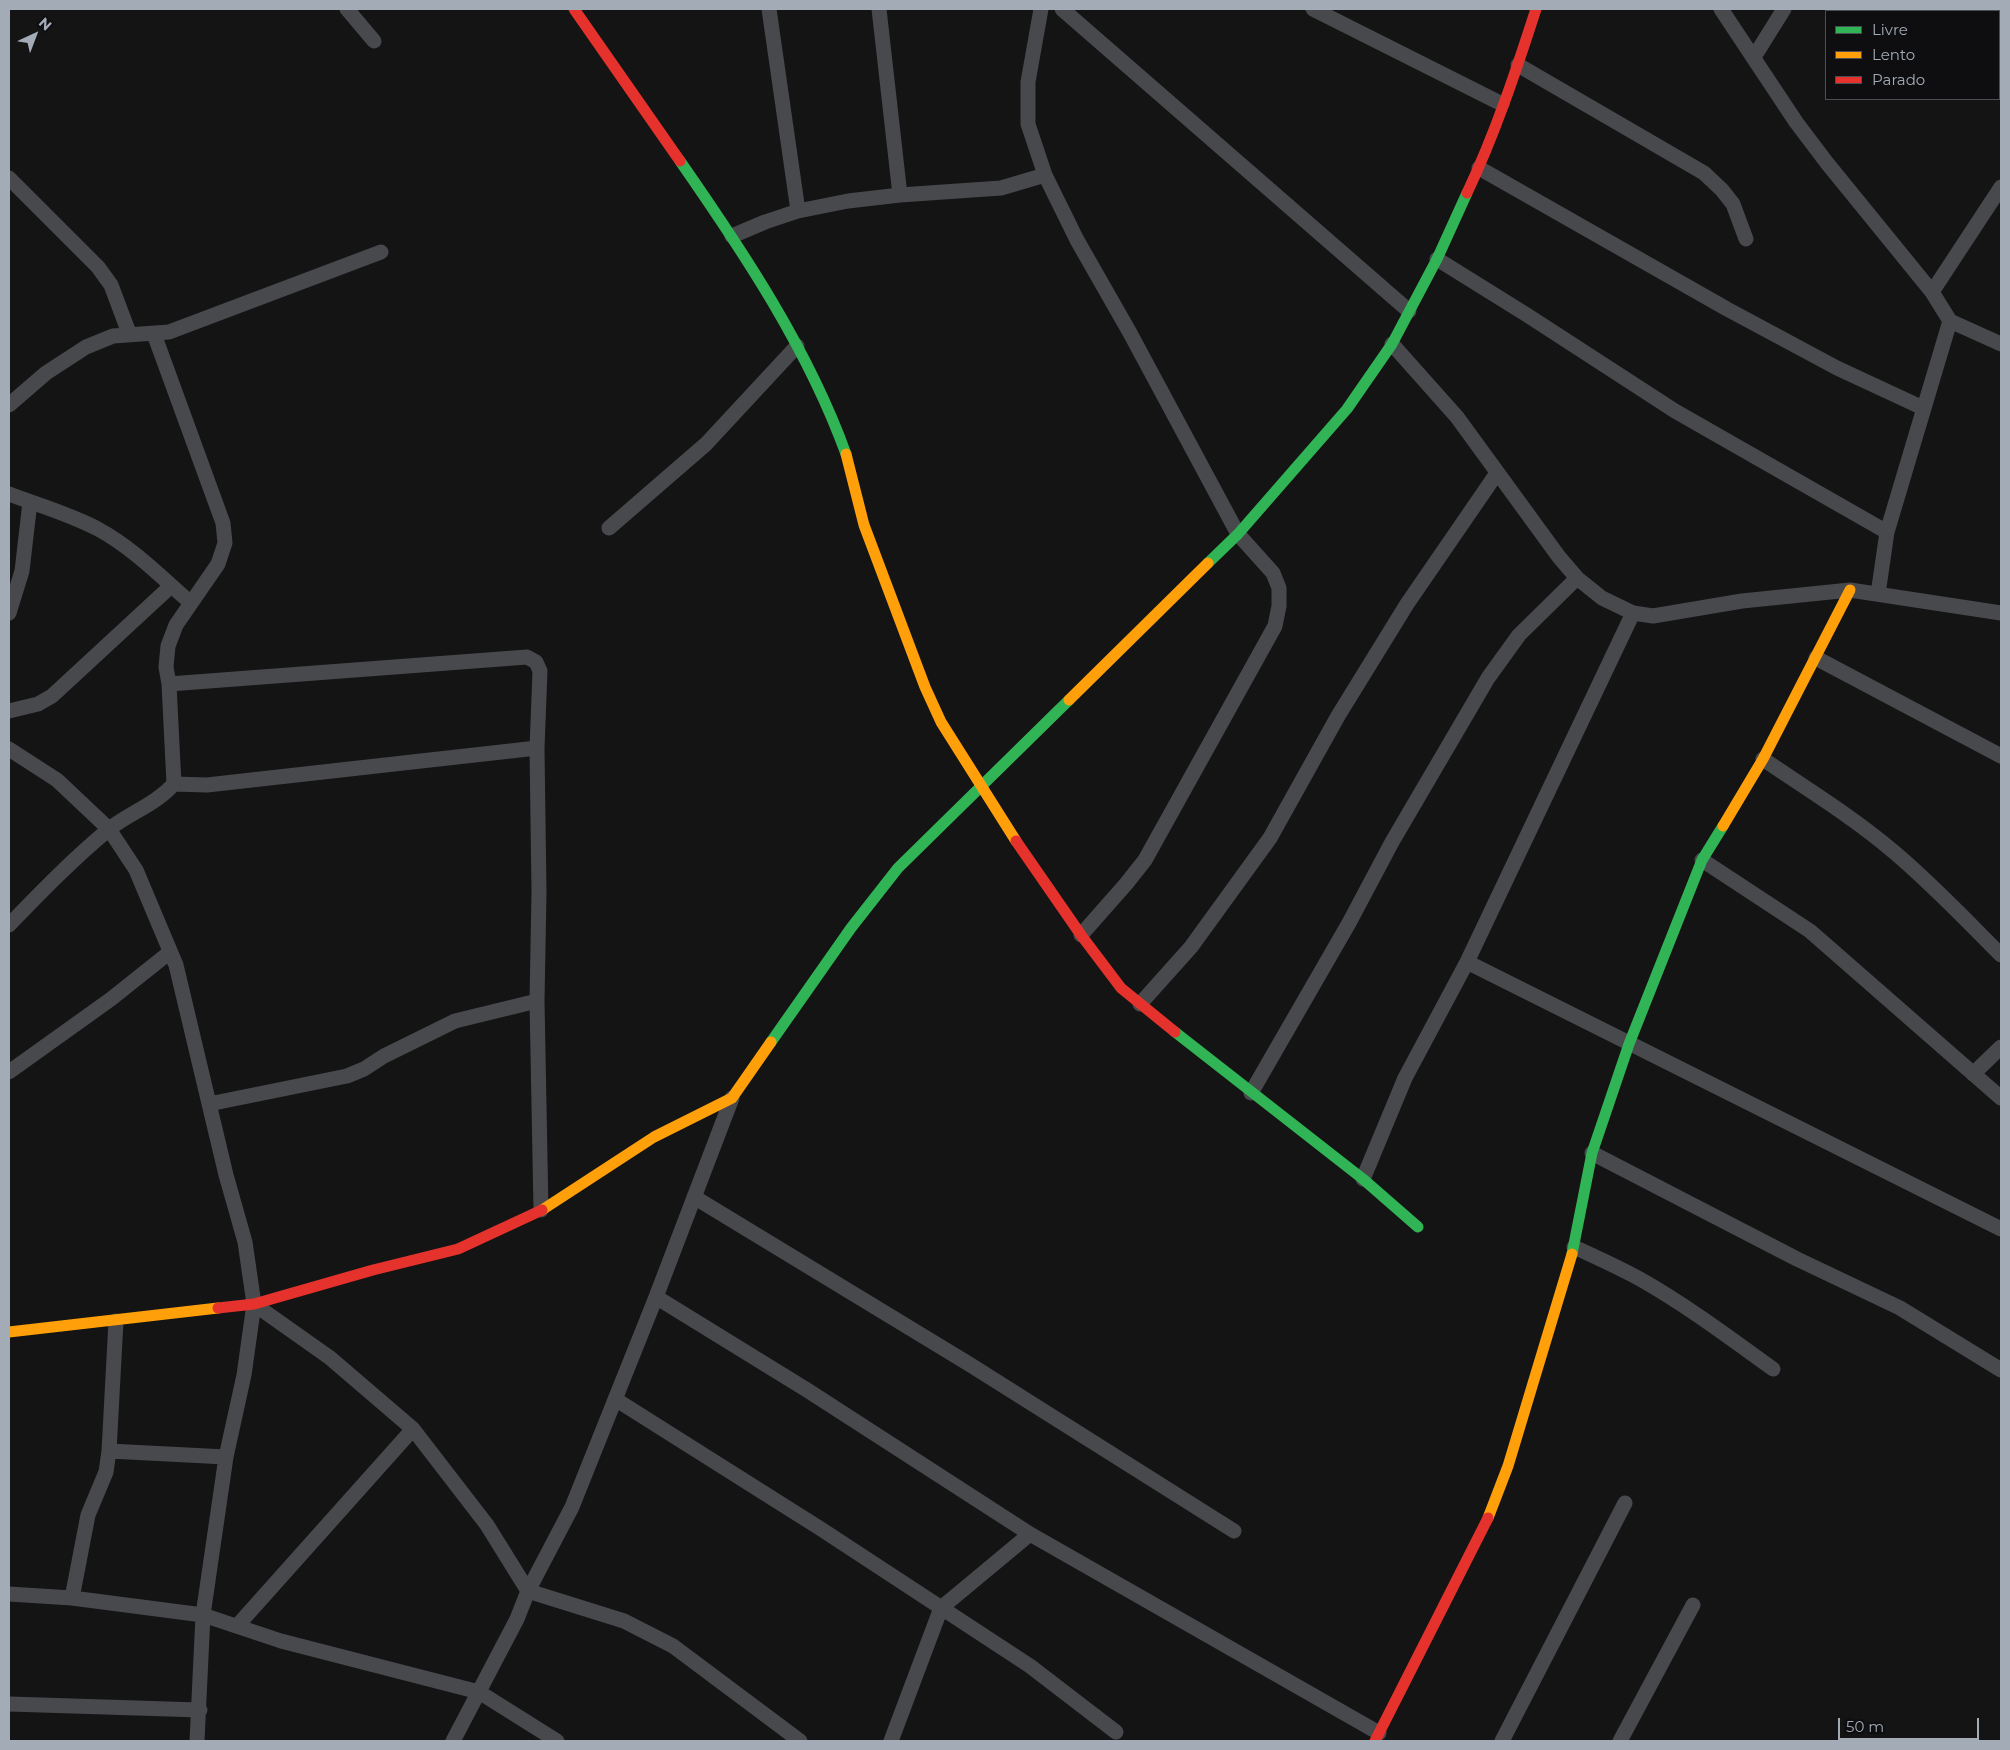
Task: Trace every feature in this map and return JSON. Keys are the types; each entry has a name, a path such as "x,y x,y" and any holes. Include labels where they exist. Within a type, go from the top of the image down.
{"street":[{"path":"347,9 374,41"},
{"path":"574,9 732,236 797,346 838,433 850,468 864,525 925,687 941,722 1024,853 1081,935 1121,988 1251,1093 1363,1179 1418,1226"},
{"path":"769,9 798,211"},
{"path":"879,9 900,195"},
{"path":"1041,9 1028,82 1028,124 1045,175 1077,240 1130,333 1238,534 1273,573 1279,588 1279,606 1275,626 1145,860 1081,935"},
{"path":"1062,9 1410,311"},
{"path":"1313,9 1502,104"},
{"path":"453,1741 517,1619 528,1591 572,1507 656,1297 732,1098 851,928 898,868 1238,534 1347,408 1392,344 1436,259 1479,168 1518,65 1536,9"},
{"path":"1721,9 1754,56 1796,122 1932,292 1950,321 2001,344"},
{"path":"1754,56 1784,9"},
{"path":"1518,65 1704,173 1722,190 1733,204 1746,239"},
{"path":"1479,168 1727,309 1837,368 1923,408"},
{"path":"732,236 798,211 848,201 900,195 1001,188 1045,175"},
{"path":"9,178 98,267 111,285 129,333"},
{"path":"1932,292 2001,188"},
{"path":"9,405 46,373 86,347 113,336 129,333 154,334 169,332 381,252"},
{"path":"1436,259 1536,320 1674,411 1887,532"},
{"path":"1878,594 1887,532 1950,321"},
{"path":"154,334 223,523 226,543 218,564 176,625 168,646 166,667 169,684 174,784"},
{"path":"1392,344 1457,417 1559,557 1577,578 1602,598 1633,613 1653,616 1742,601 1850,590 2001,613"},
{"path":"609,528 706,444 797,346"},
{"path":"1140,1004 1191,947 1270,838 1338,716 1402,612 1497,473"},
{"path":"9,494 75,518 99,530 128,548 191,604"},
{"path":"9,613 22,571 30,502"},
{"path":"1251,1093 1349,923 1392,842 1488,678 1519,635 1577,578"},
{"path":"9,711 38,704 52,696 171,586"},
{"path":"656,1297 807,1390 1030,1534 1377,1737 1492,1510 1508,1466 1574,1247 1592,1153 1629,1044 1702,860 1763,759 1850,590"},
{"path":"1363,1179 1405,1078 1467,962 1633,613"},
{"path":"169,684 527,657 536,662 540,671 537,748 541,1210"},
{"path":"1816,658 2001,756"},
{"path":"9,925 42,890 109,829 158,800 174,784 216,784 537,748"},
{"path":"9,749 57,780 109,829 136,870 178,973 209,1104 245,1242 254,1304 244,1375 226,1457 203,1615 200,1710 197,1741"},
{"path":"1763,759 1854,821 1893,851 1961,914 2001,956"},
{"path":"1702,860 1810,931 2001,1098"},
{"path":"9,1072 111,999 170,952"},
{"path":"1467,962 2001,1229"},
{"path":"209,1104 347,1076 455,1021 538,1001"},
{"path":"1973,1074 2001,1047"},
{"path":"9,1332 254,1304 372,1270 458,1249 541,1210 654,1137 732,1098"},
{"path":"1592,1153 1797,1260 1900,1308 2001,1370"},
{"path":"694,1197 969,1364 1234,1531"},
{"path":"1574,1247 1641,1279 1694,1312 1773,1369"},
{"path":"254,1304 329,1357 413,1429 486,1525 528,1591 624,1621 673,1646 800,1741"},
{"path":"72,1598 88,1515 106,1472 110,1451 116,1321"},
{"path":"615,1399 796,1513 1030,1666 1116,1732"},
{"path":"237,1626 413,1429"},
{"path":"110,1451 226,1457"},
{"path":"1502,1741 1625,1503"},
{"path":"892,1741 940,1608 1030,1534"},
{"path":"9,1594 72,1598 203,1615 281,1641 479,1692 557,1741"},
{"path":"1620,1741 1693,1605"},
{"path":"9,1704 200,1710"}],"traffic: fast":[{"path":"680,161 751,266 794,339 831,415 846,454"},
{"path":"1208,563 1238,534 1347,409 1392,344 1437,259 1467,193"},
{"path":"771,1042 851,928 898,868 1069,700"},
{"path":"1572,1254 1592,1153 1629,1044 1702,860 1723,826"},
{"path":"1175,1032 1363,1179 1418,1227"}],"traffic: slow":[{"path":"846,454 864,525 925,687 941,722 1016,841"},
{"path":"1069,700 1208,563"},
{"path":"1723,826 1763,759 1850,590"},
{"path":"542,1210 654,1137 732,1098 771,1042"},
{"path":"1488,1518 1508,1466 1572,1254"},
{"path":"9,1332 218,1308"}],"traffic: jam":[{"path":"574,9 680,161"},
{"path":"1467,193 1496,125 1536,9"},
{"path":"1016,841 1081,935 1121,988 1175,1032"},
{"path":"218,1308 254,1304 373,1270 458,1249 542,1210"},
{"path":"1375,1741 1488,1518"}]}
